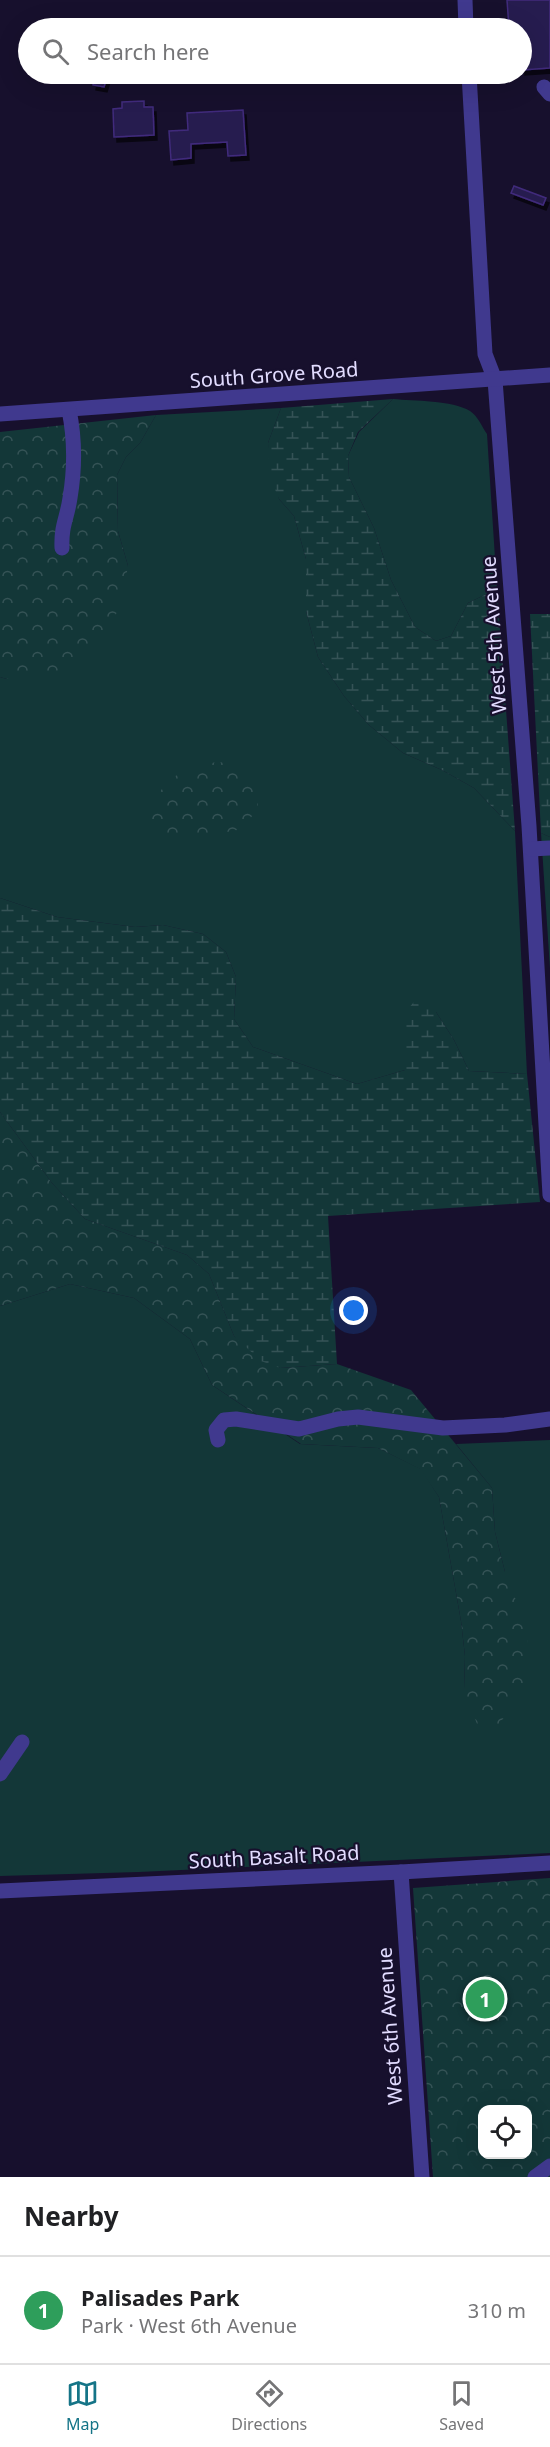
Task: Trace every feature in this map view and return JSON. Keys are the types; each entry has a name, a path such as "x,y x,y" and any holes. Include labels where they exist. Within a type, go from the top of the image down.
{"street":[{"path":"465,0 466,18"},
{"name":"West 5th Avenue","path":"470,84 485,354 495,380 531,849 550,1195"},
{"name":"South Grove Road","path":"0,414 550,375"},
{"path":"63,548 61,531 70,501 74,453 69,410"},
{"path":"531,849 550,848"},
{"path":"218,1440 216,1430 224,1420 236,1419 300,1429 338,1419 358,1418 443,1428 504,1425 550,1419"},
{"path":"0,1774 22,1742"},
{"name":"South Basalt Road","path":"0,1891 550,1863"},
{"name":"West 6th Avenue","path":"401,1872 422,2177"},
{"path":"535,2177 550,2166"}],"green space":[{"path":"393,399 462,407 475,416 487,434 497,589 468,603 451,636 436,641 415,627 391,580 374,528 349,477 348,456 359,432"},
{"path":"393,399 358,432 348,456 349,477 374,528 391,580 415,627 436,641 451,636 468,603 497,589 515,831 474,788 442,770 403,753 369,725 344,696 318,657 306,611 306,559 294,516 279,499 270,477 268,443 281,408"},
{"path":"281,408 268,443 279,499 294,516 306,559 306,611 318,657 344,696 369,725 403,753 442,770 474,788 515,831 527,1074 469,1071 454,1040 436,1012 405,1013 405,1070 357,1084 253,1047 234,1019 236,977 226,952 203,934 163,925 135,927 57,917 0,898 0,677 7,679 128,566 118,531 117,475 126,457 140,443 156,415"},
{"path":"156,415 140,443 126,457 117,475 118,531 128,566 121,606 98,643 75,665 41,676 7,679 0,677 0,432"},
{"path":"530,614 550,614 550,837 541,833"},
{"path":"235,762 258,780 258,811 237,830 202,837 166,838 149,829 150,804 170,779 199,763"},
{"path":"541,833 550,837 550,969"},
{"path":"0,898 57,917 135,927 163,925 203,934 226,952 236,977 234,1019 253,1047 357,1084 405,1070 405,1012 414,1002 436,1012 454,1040 469,1071 527,1074 540,1202 328,1216 337,1364 280,1368 261,1361 234,1336 209,1274 187,1255 85,1219 52,1183 0,1112"},
{"path":"0,1112 52,1183 85,1219 187,1255 209,1274 234,1336 280,1368 337,1364 411,1390 492,1488 495,1532 505,1572 528,1631 523,1693 499,1724 477,1724 464,1690 465,1656 461,1621 439,1497 420,1469 378,1448 301,1444 212,1385 190,1339 134,1298 70,1284 0,1306"},
{"path":"70,1284 134,1298 190,1339 212,1385 300,1444 378,1448 421,1469 439,1497 461,1621 465,1656 464,1690 505,1572 495,1532 492,1488 456,1444 550,1440 550,1853 139,1872 0,1876 0,1306"},
{"path":"550,1878 550,2177 433,2177 413,1888"}],"building":[{"path":"507,0 550,0 550,68 532,69 532,18 508,18"},
{"path":"93,84 105,84 104,87"},
{"path":"144,101 144,107 153,107 154,135 114,137 113,109 122,108 122,102"},
{"path":"243,110 246,155 228,156 227,142 191,144 191,158 171,160 169,131 188,130 187,113"},
{"path":"514,186 546,198 543,205 511,193"}],"place":[{"name":"Palisades Park","path":"485,1999"}]}
